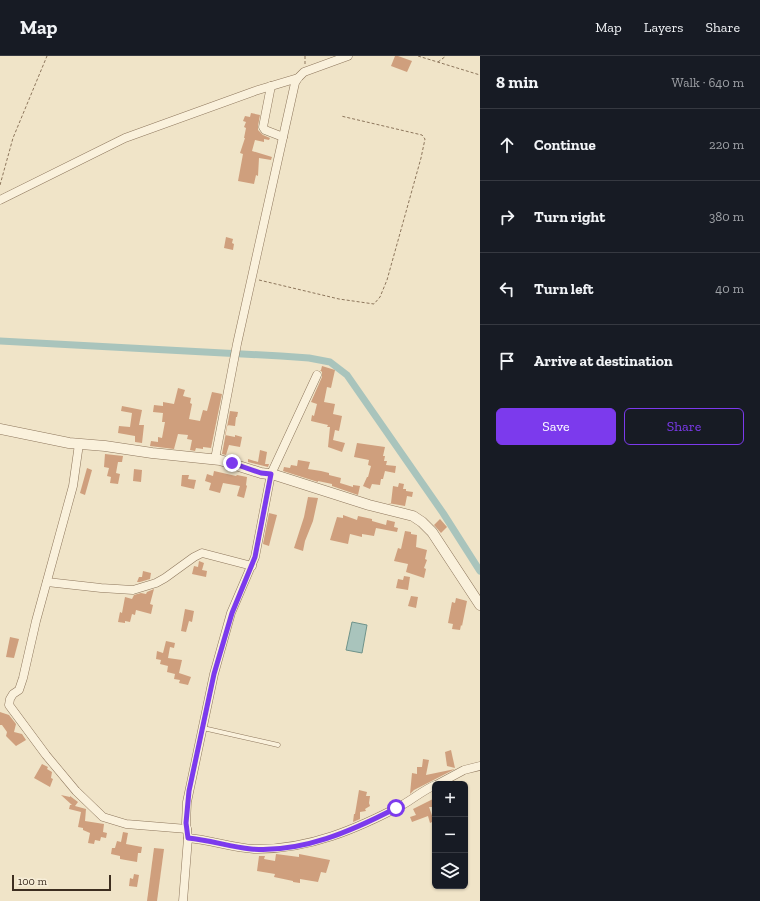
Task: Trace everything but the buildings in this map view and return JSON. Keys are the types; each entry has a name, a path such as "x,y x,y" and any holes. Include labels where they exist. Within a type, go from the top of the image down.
{"street":[{"path":"215,459 235,358 293,88 298,78 304,72 348,56"},
{"path":"0,200 125,138 271,86 298,78"},
{"path":"271,86 263,128 283,136"},
{"path":"183,901 188,838 186,818 189,791 214,674 229,622 252,566 260,535 271,474 317,375"},
{"path":"0,429 57,441 215,459 261,473 271,474 369,505 416,518 436,537 480,605"},
{"path":"79,444 73,486 21,687 11,697 9,703 10,707 46,756 76,791 103,817 126,824 187,829"},
{"path":"47,582 133,590 156,583 200,554 208,554 252,566"},
{"path":"0,700 9,703"},
{"path":"443,781 464,770 480,766"},
{"path":"188,838 254,849 286,848 328,838 373,820 432,787"}],"lane":[{"path":"202,728 278,745"}],"path":[{"path":"0,185 13,138 47,56"},
{"path":"418,56 480,75"},
{"path":"438,62 446,56"},
{"path":"252,278 326,297 364,303 374,304 380,297 393,261 425,139 422,135 341,116"}],"water":[{"path":"352,622 367,625 362,653 346,650"}],"waterway":[{"path":"0,341 281,356 309,358 330,362 347,375 443,513 480,571"}],"route":[{"path":"232,463 261,473 271,474 255,557 232,613 214,674 189,791 186,818 188,838 254,849 286,848 328,838 373,820 396,808"}]}
